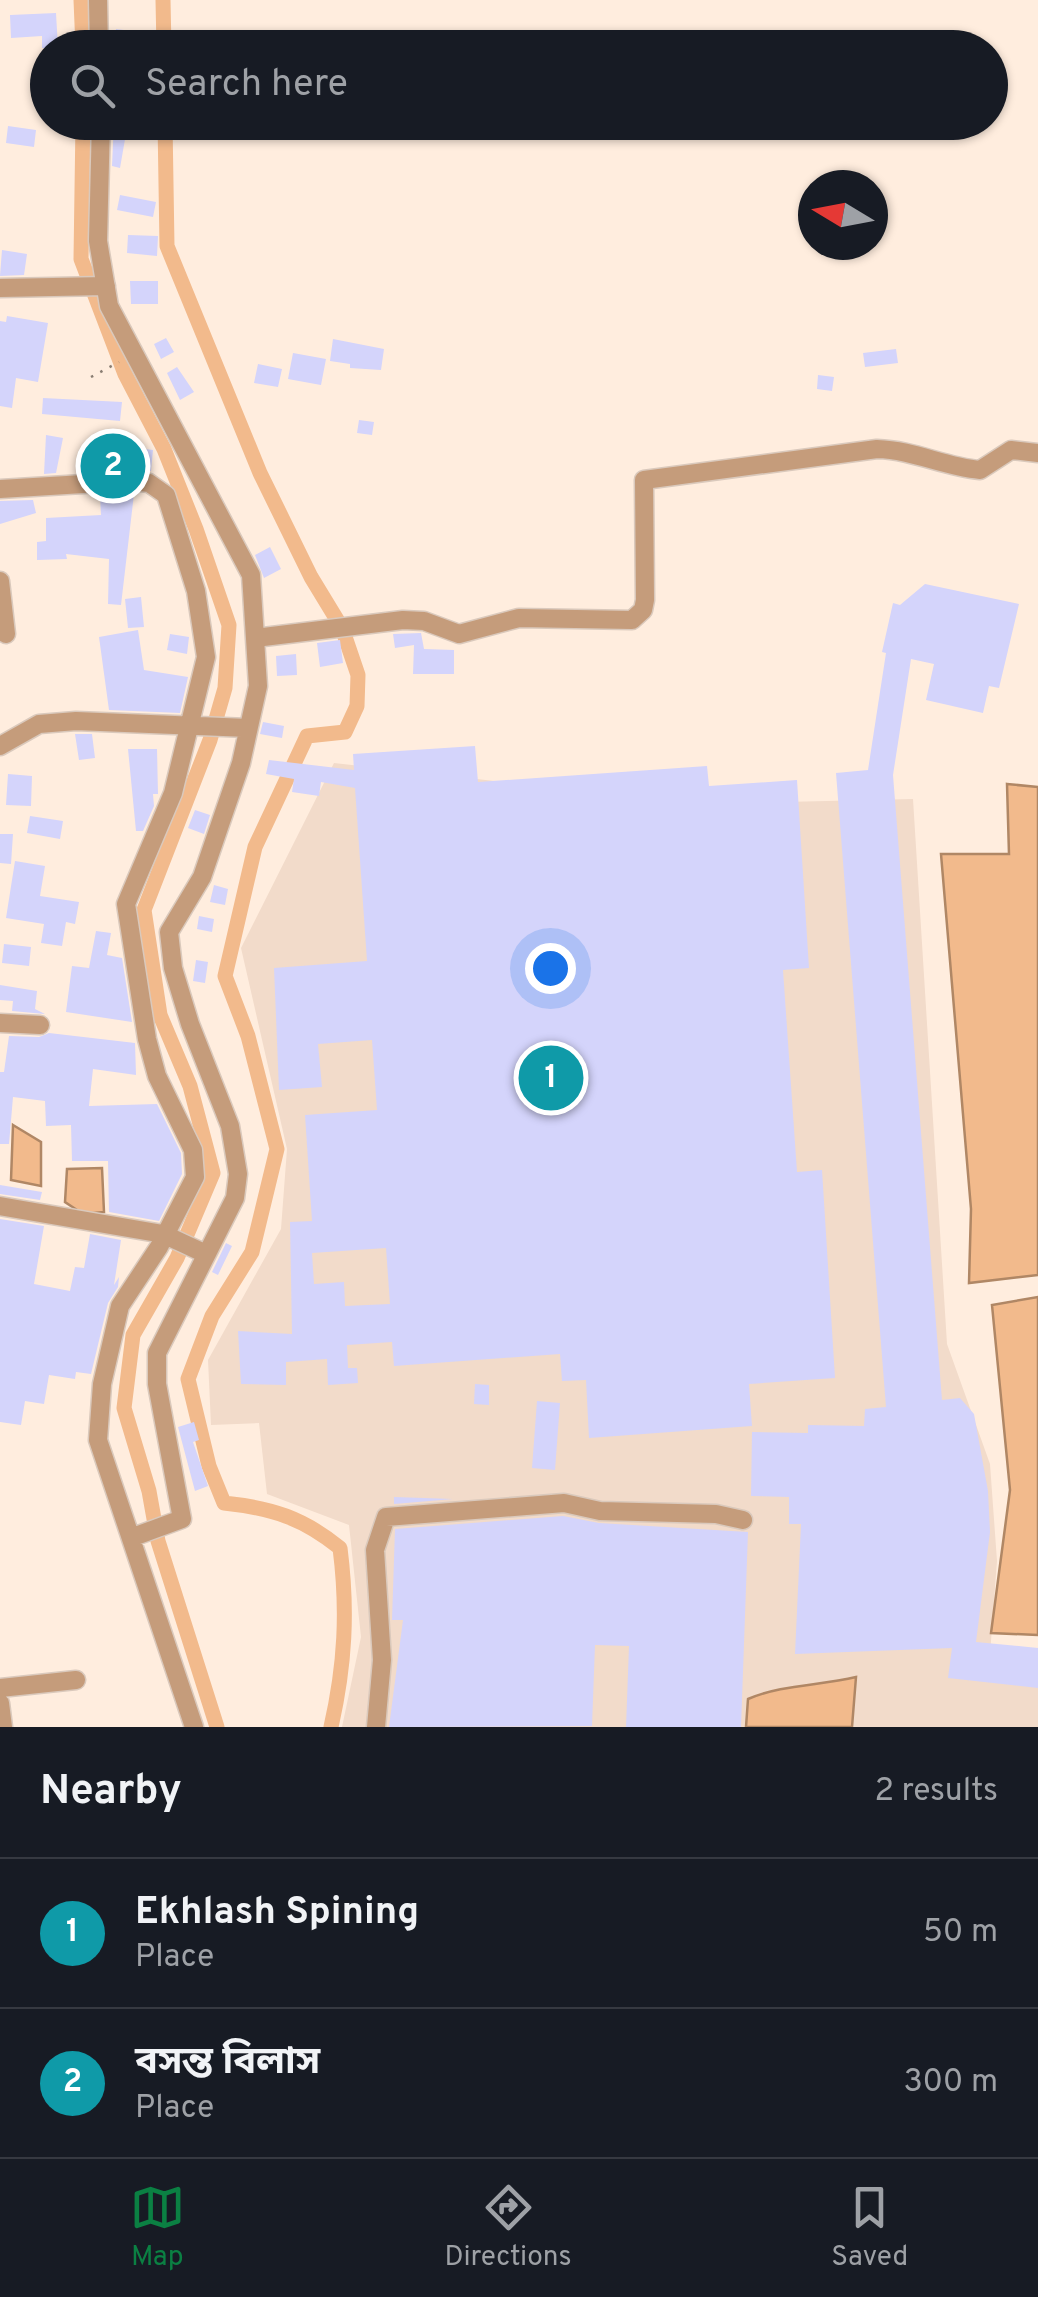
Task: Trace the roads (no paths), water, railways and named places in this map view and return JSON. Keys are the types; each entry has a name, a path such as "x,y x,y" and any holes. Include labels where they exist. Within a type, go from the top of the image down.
{"street":[{"path":"98,0 99,30"},
{"path":"101,140 98,241 109,306 251,576 258,686 202,877 169,932 173,968 230,1126 238,1174 235,1198 157,1353 157,1384 182,1519 133,1537"},
{"path":"0,288 106,286"},
{"path":"255,638 424,620 459,634 519,618 636,618 645,600 641,487 654,477 877,449 909,450 980,470 1011,450 1038,454"},
{"path":"0,489 149,482 166,496 196,590 206,657 192,725 173,793 126,904 157,1076 193,1150 195,1177 166,1235 120,1306 102,1384 98,1440 194,1727"},
{"path":"0,580 6,634"},
{"path":"0,746 40,724 76,720 248,728"},
{"path":"0,1023 40,1025"},
{"path":"0,1206 166,1235 206,1254"},
{"path":"376,1727 382,1660 375,1550 386,1516 564,1503 600,1511 716,1514 743,1520"},
{"path":"0,1688 76,1680"},
{"path":"0,1703 2,1727"}],"waterway":[{"path":"81,0 82,30"},
{"path":"163,0 164,30"},
{"path":"83,140 81,259 125,374 164,449 229,625 225,688 210,740 144,910 160,1015 190,1086 213,1173 177,1258 133,1335 124,1408 149,1491 158,1541 217,1727"},
{"path":"165,140 167,246 260,473 311,577 342,628 358,675 357,706 345,732 307,736 255,847 225,976 248,1036 277,1149 252,1252 212,1316 188,1379 209,1466 224,1503 286,1516 340,1548 344,1638 331,1727"}],"place":[{"name":"বসন্ত বিলাস","path":"113,466"},
{"name":"Ekhlash Spining","path":"551,1078"}]}
